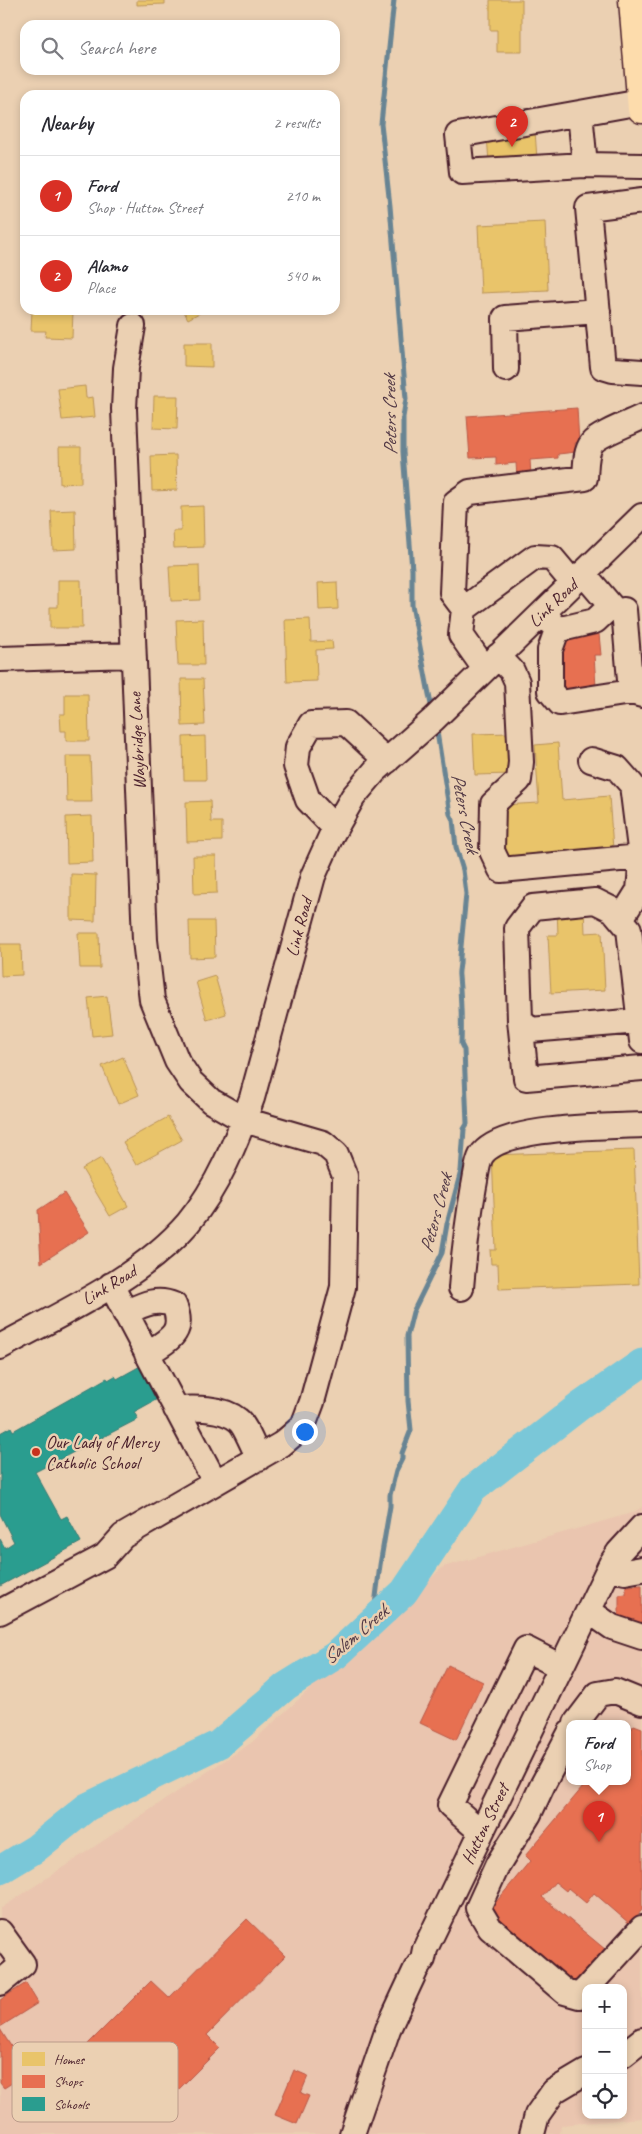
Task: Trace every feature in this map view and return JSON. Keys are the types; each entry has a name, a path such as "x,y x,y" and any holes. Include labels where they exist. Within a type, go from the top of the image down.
{"main road":[{"path":"633,0 642,98"}],"street":[{"path":"642,98 580,114 458,136 462,172 585,165 642,166"},
{"path":"580,114 585,165"},
{"path":"642,200 588,208 603,368 642,372"},
{"path":"506,369 505,318 598,311"},
{"name":"Waybridge Lane","path":"0,1612 105,1556 123,1536 282,1444 303,1426 312,1402 343,1287 345,1176 336,1154 323,1143 244,1120 211,1101 191,1082 177,1061 152,1000 145,940 124,408 126,368 133,326"},
{"path":"642,417 593,442 587,455 585,478 470,492 456,502 452,593 464,609 461,635 492,662 512,670 516,682 521,762 519,780 493,804 492,851 502,870 642,857"},
{"name":"Link Road","path":"0,1347 138,1268 187,1224 204,1200 226,1162 244,1120 312,876 335,828 353,797 375,771 434,719 492,662 551,620 578,578 642,516"},
{"path":"464,609 535,557 552,558 626,610 636,693 560,703 550,691 551,620 595,621 626,610"},
{"path":"0,659 133,655"},
{"path":"335,828 308,800 296,766 298,747 311,724 346,723 386,761"},
{"path":"591,760 617,768 632,785 642,857 639,890 622,919"},
{"path":"520,1020 530,1030 641,1028 629,929 613,910 595,901 533,907 517,928 520,1020 526,1078 642,1068"},
{"path":"461,1288 476,1176 481,1156 496,1142 516,1135 560,1129 642,1125"},
{"path":"111,1285 214,1482"},
{"path":"126,1314 154,1300 164,1300 174,1305 179,1317 177,1330 170,1338 147,1354"},
{"path":"176,1409 193,1408 221,1412 238,1420 258,1458"},
{"name":"Hutton Street","path":"352,2134 388,2029 416,1969 423,1959 425,1949 609,1568 619,1552 642,1527"},
{"path":"609,1568 625,1572 642,1569"},
{"path":"589,1611 612,1627 642,1637"},
{"path":"481,1832 450,1805 526,1649 561,1667"},
{"path":"578,1720 598,1694 615,1691 642,1702"},
{"path":"566,1741 529,1814 498,1864 478,1908 490,1928 565,1992 579,1996 582,1993"},
{"path":"590,1984 642,1928"},
{"path":"0,1932 23,1964 0,1983"},
{"path":"627,2052 642,2040"},
{"path":"532,2134 537,2115 554,2091 583,2074"}],"shaded area":[{"path":"642,1507 642,2118 561,2125 560,2134 0,2134 0,1909 251,1743 443,1567 632,1513"}],"building: Homes":[{"path":"137,0 165,0 165,4 137,5"},
{"path":"490,0 522,0 522,52 497,52 497,30 490,30"},
{"path":"535,131 537,159 489,163 487,135"},
{"path":"545,222 548,290 481,293 478,225"},
{"path":"32,315 73,315 72,338 45,337 46,331 31,331"},
{"path":"186,315 196,315 188,319"},
{"path":"184,343 212,343 212,367 184,366"},
{"path":"85,386 86,398 93,397 95,417 62,420 58,389"},
{"path":"154,396 178,396 177,429 153,428"},
{"path":"59,447 81,447 81,483 60,484"},
{"path":"176,455 177,490 152,491 151,456"},
{"path":"203,506 204,547 174,548 173,531 181,531 181,507"},
{"path":"75,510 76,549 53,550 51,511"},
{"path":"199,565 200,600 171,601 169,566"},
{"path":"58,580 81,580 82,628 50,628 50,607 58,607"},
{"path":"337,582 338,609 319,610 318,583"},
{"path":"203,619 204,665 178,665 176,620"},
{"path":"310,619 311,642 332,641 333,649 316,650 317,681 287,682 285,620"},
{"path":"181,679 203,679 205,725 182,726"},
{"path":"65,694 88,694 89,741 66,741 66,731 61,731 60,714 65,714"},
{"path":"510,733 511,774 475,775 473,734"},
{"path":"205,736 206,780 184,780 183,737"},
{"path":"558,743 562,800 609,796 613,849 506,857 502,805 539,803 535,745"},
{"path":"66,756 90,756 92,802 67,802"},
{"path":"210,801 211,822 222,822 222,841 187,842 186,802"},
{"path":"92,816 93,862 67,863 66,817"},
{"path":"193,856 216,856 217,893 194,894"},
{"path":"71,874 96,875 95,921 71,920"},
{"path":"584,907 585,933 602,932 605,990 551,993 548,935 558,935 557,908"},
{"path":"189,921 214,921 215,957 190,958"},
{"path":"78,933 99,933 100,968 80,968"},
{"path":"0,944 21,944 22,975 1,976"},
{"path":"215,976 226,1014 207,1020 196,982"},
{"path":"107,996 112,1034 92,1036 88,998"},
{"path":"123,1057 139,1095 118,1104 102,1066"},
{"path":"168,1117 182,1140 136,1165 123,1142"},
{"path":"634,1150 639,1284 499,1289 498,1264 491,1264 490,1250 496,1250 492,1155"},
{"path":"101,1158 128,1206 110,1216 82,1169"}],"building: Shops":[{"path":"577,408 579,443 575,443 576,452 558,454 558,458 530,460 531,476 517,477 516,463 496,465 496,457 470,458 467,416"},
{"path":"599,634 601,655 594,655 596,687 563,689 560,637"},
{"path":"64,1193 89,1232 41,1263 38,1210"},
{"path":"642,1585 642,1624 619,1624 619,1595 626,1594 626,1586"},
{"path":"448,1665 483,1682 456,1740 420,1723"},
{"path":"634,1725 642,1728 642,1910 630,1924 594,1893 586,1903 568,1888 566,1891 555,1882 542,1897 606,1950 576,1987 487,1913 530,1861 525,1856 585,1785 631,1785 631,1729"},
{"path":"247,1919 285,1956 207,2035 220,2048 178,2090 178,2042 90,2042 151,1981 169,1998"},
{"path":"26,1983 38,2003 0,2027 0,2000"},
{"path":"0,2029 12,2048 12,2083 4,2088 0,2083"},
{"path":"294,2070 308,2076 301,2093 309,2096 297,2124 275,2115"}],"building: Schools":[{"name":"Our Lady of Mercy Catholic School","path":"162,1354 179,1387 134,1412 138,1419 35,1472 61,1519 67,1516 81,1542 0,1586 0,1539 5,1548 14,1542 0,1514 0,1433 11,1427 13,1431 107,1378 108,1380 115,1376 117,1379"}],"waterway":[{"name":"Peters Creek","path":"394,0 381,124 390,206 406,399 403,417 403,452 412,570 412,605 432,710"},
{"name":"Peters Creek","path":"373,1621 390,1495 396,1471 402,1459 402,1453 411,1430 408,1401 407,1336 413,1312 442,1253 447,1224 461,1171 464,1129 467,1124 464,1050 461,1044 459,974 466,894 463,870 456,847 453,820 450,814 437,732 434,728"},
{"name":"Salem Creek","path":"0,1870 35,1849 87,1807 219,1744 286,1686 336,1655 404,1592 473,1489 580,1406 642,1363"}],"place":[{"name":"Alamo","path":"512,147"},
{"name":"Our Lady of Mercy Catholic School","path":"36,1452"},
{"name":"Ford","path":"599,1842"}]}
